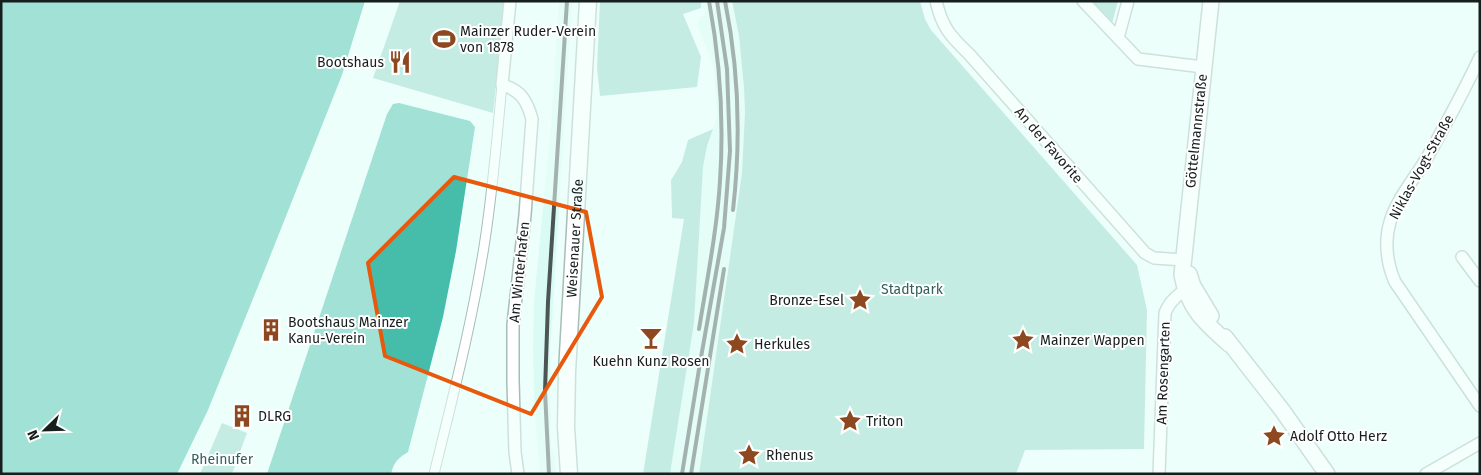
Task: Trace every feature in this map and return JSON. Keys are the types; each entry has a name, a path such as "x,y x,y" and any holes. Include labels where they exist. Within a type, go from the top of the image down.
{"main road":[{"name":"Weisenauer Straße","path":"569,474 566,427 567,372 588,1"}],"street":[{"path":"434,474 460,370 485,241 495,163 510,1"},
{"name":"An der Favorite","path":"936,1 943,25 957,43 976,61 1146,254 1154,258 1184,260"},
{"path":"1083,1 1138,59 1203,67"},
{"path":"1118,38 1128,1"},
{"name":"Göttelmannstraße","path":"1189,288 1182,274 1210,1"},
{"name":"Niklas-Vogt-Straße","path":"1480,57 1428,156 1396,208 1390,221 1387,245 1390,270 1395,282 1480,406"},
{"name":"Am Winterhafen","path":"502,85 512,87 521,94 532,119 525,215 513,325 515,452 518,474"},
{"path":"1462,258 1480,281"},
{"path":"1189,288 1197,312 1209,327 1229,344 1282,410 1327,474"},
{"name":"Am Rosengarten","path":"1159,474 1165,313 1171,301 1189,288"},
{"path":"1426,474 1480,443"}],"highlighted area":[{"path":"454,177 586,212 602,297 531,414 385,356 368,263"}],"shaded area":[{"path":"1,1 365,1 342,75 267,264 208,410 177,474 1,474"},
{"path":"559,1 572,1 550,352 551,449 554,450 556,474 540,474 535,418 534,301 551,126"},
{"path":"701,1 731,1 731,10 734,10 739,36 744,88 745,112 742,173 699,474 670,474 694,323 703,167 707,146 717,116 714,68 697,24 700,18 705,15 704,7 701,8"},
{"path":"399,103 470,121 475,127 456,251 443,317 408,452 397,461 391,474 267,474 387,114 393,104"}],"green space":[{"name":"Mainzer Ruder-Verein von 1878","path":"400,1 505,1 493,113 373,78"},
{"path":"600,1 701,1 701,8 683,14 701,57 697,87 600,96 597,68"},
{"name":"Stadtpark","path":"732,1 920,1 925,19 931,30 1137,265 1147,310 1144,449 1025,450 1016,474 699,474 742,173 745,112 744,88 739,36"},
{"path":"1090,1 1118,1 1112,24"},
{"path":"713,129 703,167 694,323 670,474 643,474 684,219 672,218 671,180 682,162 688,140"},
{"name":"Rheinufer","path":"222,423 247,433 232,474 200,474"}],"railway":[{"path":"549,474 545,391 548,302 567,1"},
{"path":"699,329 717,218 722,136 716,46 709,1"},
{"path":"682,474 724,228 730,151 727,69 717,1"},
{"path":"725,1 736,79 738,131 733,210"},
{"path":"691,474 724,269"}],"place":[{"name":"Mainzer Ruder-Verein von 1878","path":"444,39"},
{"name":"Bootshaus","path":"400,62"},
{"name":"Bronze-Esel","path":"860,300"},
{"name":"Bootshaus Mainzer Kanu-Verein","path":"271,330"},
{"name":"Kuehn Kunz Rosen","path":"651,338"},
{"name":"Mainzer Wappen","path":"1023,340"},
{"name":"Herkules","path":"737,344"},
{"name":"DLRG","path":"242,416"},
{"name":"Triton","path":"850,421"},
{"name":"Adolf Otto Herz","path":"1274,436"},
{"name":"Rhenus","path":"749,455"}]}
